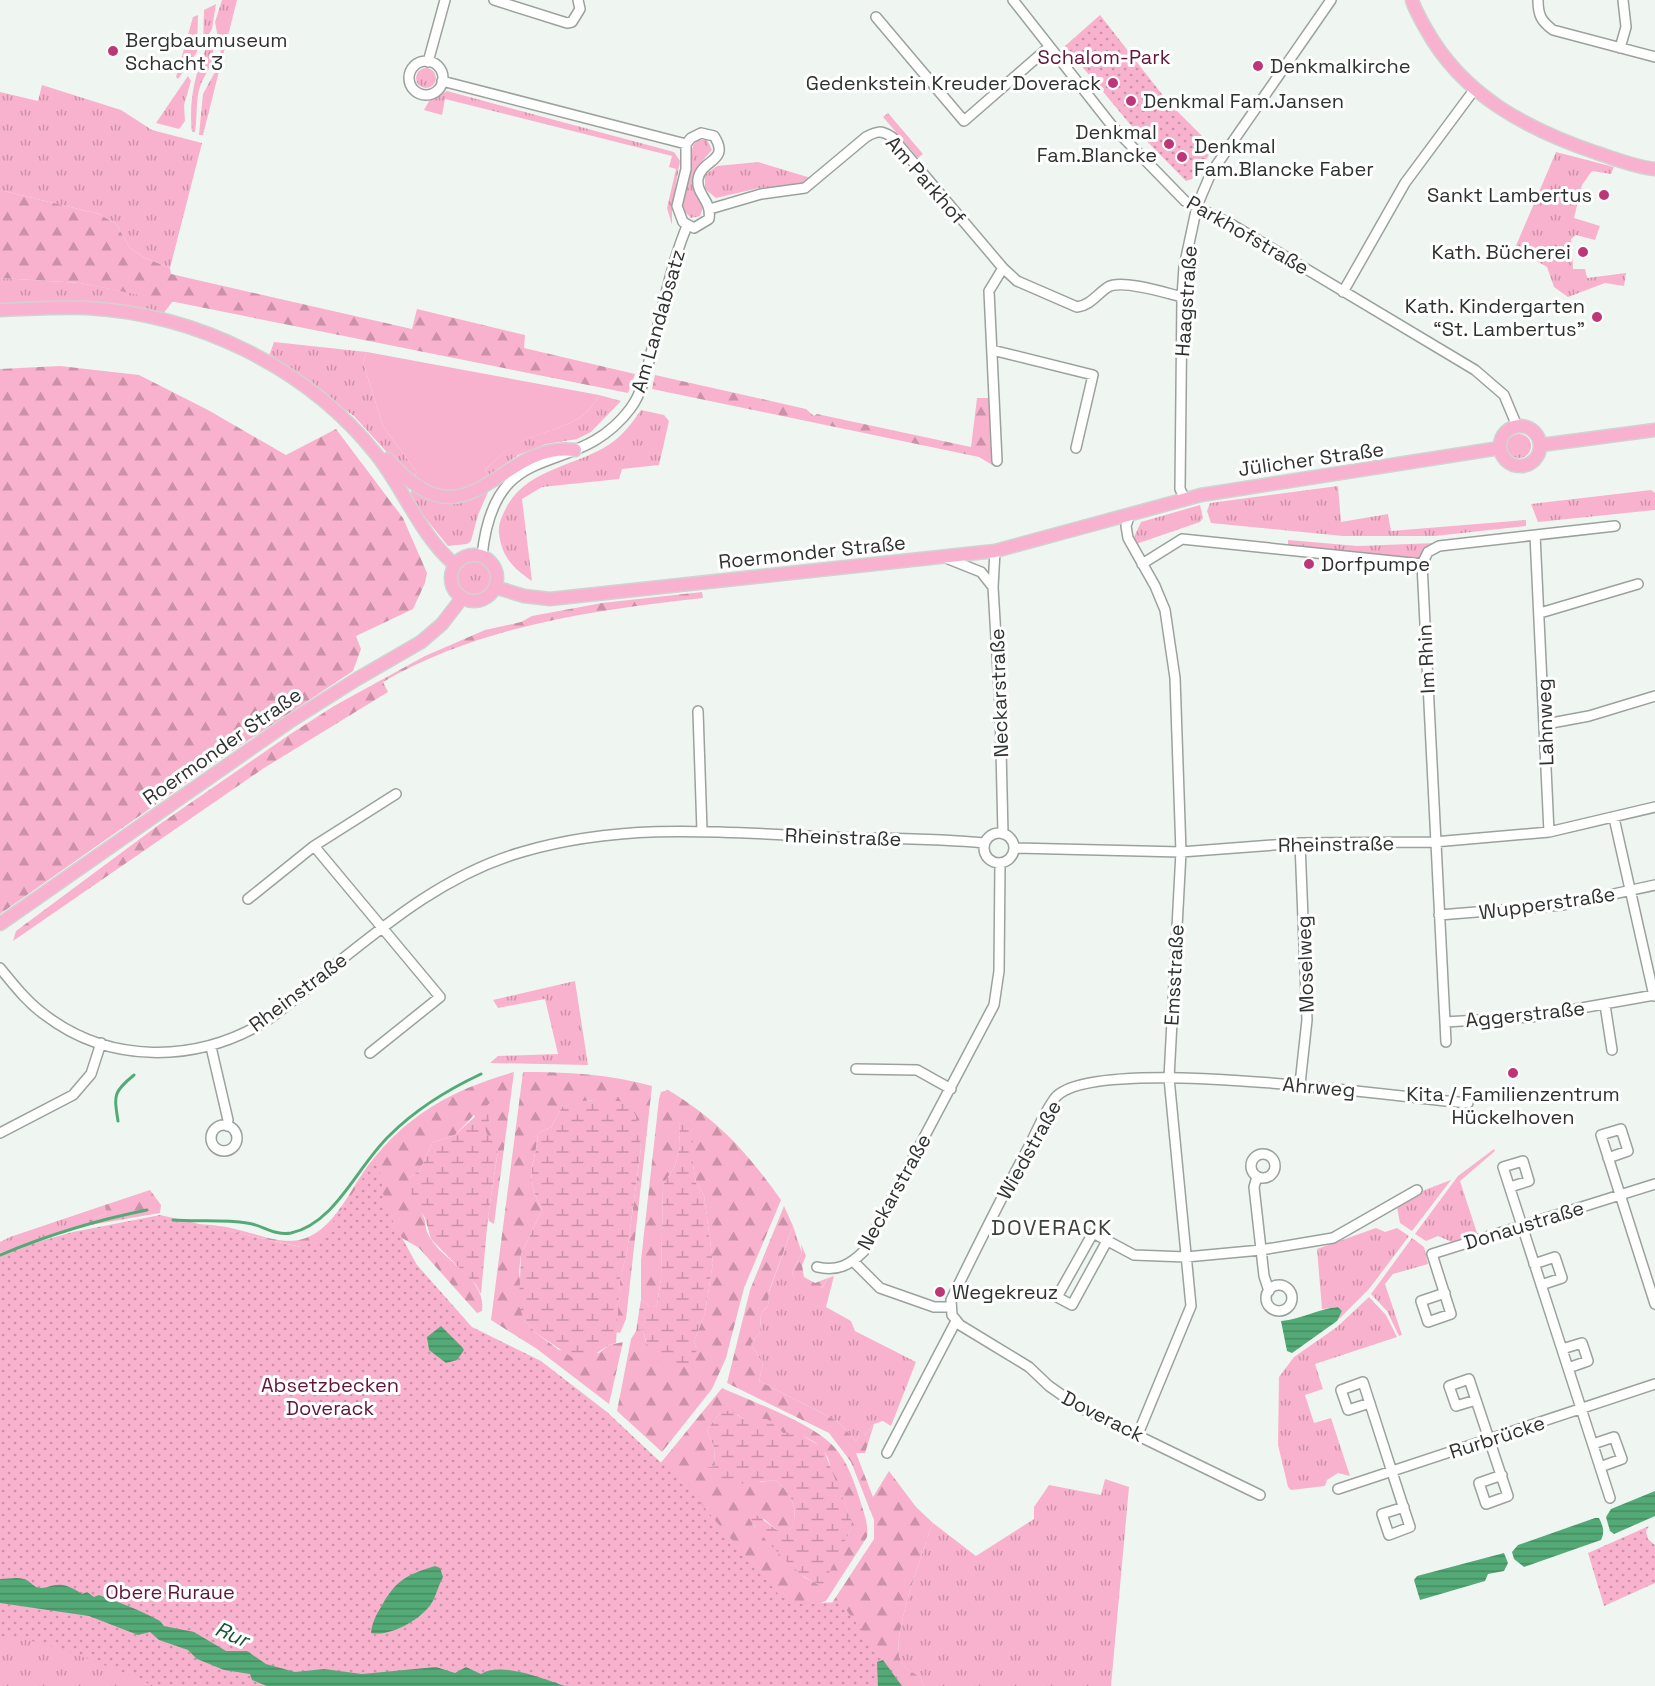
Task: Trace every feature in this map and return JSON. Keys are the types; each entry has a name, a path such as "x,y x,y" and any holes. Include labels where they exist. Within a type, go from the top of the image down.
{"main road":[{"path":"1412,0 1442,55 1474,90 1502,111 1535,129 1632,165 1655,168"},
{"path":"0,310 87,308 159,319 231,343 273,365 320,398 375,453 426,530 454,565"},
{"path":"320,398 333,403 358,425 408,480 427,492 448,497 469,495 488,486 519,464 558,448 575,450"},
{"path":"1517,426 1535,432 1540,445 1536,460 1522,467 1507,462 1500,448 1503,434 1517,426"},
{"path":"1540,445 1655,430"},
{"name":"Jülicher Straße","path":"1130,514 1185,499 1500,448"},
{"name":"Roermonder Straße","path":"495,587 524,596 550,599 946,558 995,551 1130,514"},
{"path":"467,556 482,556 493,565 495,587 484,598 470,600 462,598 456,593 451,579 454,565 467,556"},
{"name":"Roermonder Straße","path":"0,924 298,717 421,642 442,624 462,598"}],"street":[{"path":"428,62 445,0"},
{"path":"494,0 567,23 572,22 580,9 578,0"},
{"name":"Parkhofstraße","path":"1013,0 1128,144 1185,201 1488,379 1504,395 1517,426"},
{"name":"Haagstraße","path":"1185,499 1180,489 1182,297 1184,267 1197,206 1211,173 1330,0"},
{"path":"1538,0 1538,13 1543,22 1553,30 1655,57"},
{"path":"1620,48 1626,27 1623,0"},
{"path":"876,17 964,121 1049,47"},
{"path":"428,62 439,68 442,81 438,90 429,95 421,94 413,89 409,80 411,71 417,64 428,62"},
{"path":"442,81 686,144 695,135 707,133 714,136 718,145 718,156 701,171 698,178 699,188 710,209"},
{"path":"1343,292 1405,183 1474,90"},
{"name":"Am Parkhof","path":"710,209 760,194 805,188 866,137 876,131 884,131 892,137 1003,268 1017,281 1077,307 1084,306 1109,286 1120,284 1182,297"},
{"name":"Am Landabsatz","path":"686,144 686,169 677,206 679,217 687,226 694,228 709,219 710,209"},
{"name":"Am Landabsatz","path":"482,556 488,519 494,504 510,480 540,462 575,450 603,436 631,407 645,379 687,226"},
{"path":"997,461 989,291 1003,268"},
{"path":"992,350 1093,375 1076,448"},
{"name":"Emsstraße","path":"1130,514 1126,526 1128,538 1165,610 1175,678 1181,852 1169,1078 1191,1306 1138,1434"},
{"path":"1142,564 1182,539 1422,564 1428,552 1439,546 1615,526"},
{"name":"Lahnweg","path":"1535,535 1546,724 1549,832"},
{"name":"Neckarstraße","path":"995,551 993,587 998,653 1003,834"},
{"path":"946,558 981,572 993,587"},
{"name":"Im Rhin","path":"1422,564 1434,842 1446,1041"},
{"path":"1540,613 1638,584"},
{"path":"1546,724 1590,716 1655,696"},
{"path":"698,711 702,831"},
{"path":"248,900 314,846 396,794"},
{"name":"Rheinstraße","path":"1014,848 1181,852 1300,843 1434,842 1549,832 1655,807"},
{"path":"1614,818 1654,996"},
{"name":"Rheinstraße","path":"0,968 28,1001 45,1015 64,1028 101,1043 125,1050 157,1053 211,1047 266,1021 381,928 429,893 520,853 564,842 629,831 702,831 984,843 993,835 1003,834"},
{"path":"984,843 986,856 1000,863 1010,858 1014,848 1012,842 1003,834"},
{"name":"Moselweg","path":"1300,843 1307,1020 1300,1084"},
{"path":"314,846 440,997 370,1053"},
{"name":"Neckarstraße","path":"817,1268 827,1270 842,1268 854,1262 864,1251 951,1089 996,998 1000,863"},
{"name":"Wupperstraße","path":"1438,915 1563,905 1655,885"},
{"name":"Aggerstraße","path":"1445,1022 1531,1017 1654,996"},
{"name":"Aggerstraße","path":"1605,1005 1612,1050"},
{"path":"0,1133 73,1095 91,1074 101,1043"},
{"path":"211,1047 228,1120 227,1126"},
{"path":"856,1069 917,1070 951,1089"},
{"name":"Ahrweg","path":"1169,1078 1300,1084 1468,1103"},
{"name":"Wiedstraße","path":"951,1307 951,1300 996,1208 1055,1098 1078,1085 1098,1081 1169,1078"},
{"path":"1608,1158 1655,1304"},
{"path":"1257,1177 1254,1187 1264,1276 1269,1291"},
{"name":"Donaustraße","path":"1445,1293 1432,1254 1655,1184"},
{"path":"1510,1187 1610,1498"},
{"path":"1107,1241 1072,1305 1057,1297 1093,1233 1134,1255 1186,1257 1261,1250 1333,1238 1417,1190"},
{"path":"1534,1264 1556,1257 1562,1278 1541,1285"},
{"path":"854,1262 880,1288 934,1307 951,1307 956,1321 887,1453"},
{"name":"Doverack","path":"956,1321 1029,1367 1049,1386 1079,1407 1260,1495"},
{"path":"1562,1349 1582,1343 1588,1361 1568,1368"},
{"name":"Rurbrücke","path":"1338,1489 1655,1384"},
{"path":"1476,1400 1502,1476"},
{"path":"1370,1403 1404,1507"},
{"path":"1593,1444 1614,1437 1622,1459 1600,1467"}],"green space":[{"path":"222,0 237,0 203,135 199,135 203,94 222,59 215,22"},
{"path":"216,4 212,29 203,43 204,10"},
{"path":"198,15 197,52 178,79 176,77 193,17"},
{"name":"Schalom-Park","path":"1100,15 1168,102 1214,148 1192,179 1186,181 1129,123 1065,46"},
{"path":"212,37 213,57 200,86 195,132 192,132 191,108 194,83"},
{"path":"426,68 433,71 436,78 433,85 426,88 419,85 416,78 419,71"},
{"path":"188,76 191,81 184,105 185,121 179,129 156,123"},
{"path":"42,85 121,110 152,130 202,143 170,268 145,258 130,248 116,224 99,214 0,190 0,92 38,101"},
{"path":"447,91 674,152 680,161 672,207 672,225 667,208 676,169 669,167 672,156 445,99 442,115 424,110 429,101"},
{"path":"888,113 923,154 918,158 883,117"},
{"path":"698,140 707,140 712,150 697,167 692,182 703,207 700,216 691,218 683,210 682,202 693,145"},
{"path":"1556,152 1614,167 1611,174 1592,171 1582,185 1574,218 1600,226 1595,240 1576,235 1571,239 1573,269 1585,269 1587,278 1626,273 1624,286 1605,283 1568,297 1554,287 1547,267 1515,248"},
{"path":"758,162 811,178 801,185 759,188 716,198 705,189 705,175 717,166"},
{"path":"0,190 99,214 116,224 130,248 145,258 170,268 171,274 412,329 417,309 525,335 524,348 635,374 628,393 80,283 0,278"},
{"path":"0,278 80,283 173,301 163,314 43,303 0,303"},
{"path":"274,342 367,352 363,362 383,426 417,472 412,480 354,416 269,356"},
{"path":"367,352 599,395 592,407 583,415 507,450 485,470 489,475 479,483 461,491 442,491 412,480 417,472 383,426 363,362"},
{"path":"60,366 139,375 208,410 286,455 336,429 403,518 427,573 413,609 356,636 361,649 353,671 229,753 0,914 0,369"},
{"path":"655,375 806,409 814,416 817,414 971,447 977,398 990,398 994,466 979,457 652,389"},
{"path":"599,395 621,401 591,432 577,439 546,444 518,455 489,475 485,470 509,448 559,428 583,415 592,407"},
{"path":"641,410 664,415 669,421 659,465 622,469 619,479 542,487 522,499 532,581 514,566 506,556 500,542 499,527 506,508 526,484 539,476 610,444 619,437"},
{"path":"1519,434 1528,437 1531,446 1528,455 1519,458 1510,455 1507,446 1510,437"},
{"path":"1338,486 1341,522 1388,514 1391,531 1526,520 1526,526 1435,536 1343,536 1211,523 1207,511 1210,503"},
{"path":"413,489 488,492 478,515 471,541 467,544 448,546 423,515 410,493"},
{"path":"1651,490 1655,493 1655,510 1538,522 1531,504"},
{"path":"1200,505 1203,518 1200,522 1136,544 1134,537 1141,522"},
{"path":"1288,540 1358,546 1435,543 1415,561 1288,547"},
{"path":"474,560 486,565 491,577 486,589 474,594 462,589 457,577 462,565"},
{"path":"702,592 703,598 579,615 498,634 420,663 383,682 388,692 264,768 13,941 16,931 160,824 334,706 425,656 485,630 521,622 532,616 602,603"},
{"path":"575,981 588,1065 490,1063 498,1056 558,1054 545,999 498,1008 493,1000"},
{"path":"514,1072 494,1224 489,1221 488,1217 498,1150 486,1136 485,1127 474,1115 455,1135 432,1143 420,1170 409,1178 425,1220 427,1232 441,1252 470,1278 477,1288 482,1299 482,1311 477,1313 419,1248 402,1238 328,1253 198,1224 214,1225 289,1241 317,1233 334,1216 370,1163 401,1130 434,1105 452,1095"},
{"path":"523,1072 588,1074 652,1086 626,1319 620,1333 616,1332 620,1279 627,1252 641,1148 635,1114 616,1106 591,1101 582,1101 562,1107 551,1127 538,1133 532,1171 533,1187 542,1210 521,1254 519,1272 524,1320 536,1333 559,1350 599,1353 609,1345 623,1342 609,1404 537,1349 491,1320"},
{"path":"668,1090 717,1125 744,1152 781,1200 744,1288 726,1358 712,1389 662,1452 617,1411 631,1339 636,1331 643,1330 646,1342 697,1350 694,1342 705,1313 713,1263 704,1195 696,1183 693,1165 693,1129 679,1121 680,1146 675,1166 663,1185 661,1278 657,1305 651,1308 641,1299 641,1260 659,1099 661,1092"},
{"path":"494,1099 497,1108 485,1130 498,1150 488,1217 481,1294 476,1285 431,1239 425,1218 412,1197 409,1178 420,1170 432,1143 455,1135"},
{"path":"577,1101 619,1101 628,1104 635,1114 641,1148 627,1252 620,1279 616,1343 586,1360 573,1358 536,1333 524,1320 519,1305 521,1254 542,1210 532,1179 538,1133 551,1127 562,1107"},
{"path":"683,1114 689,1117 693,1129 693,1165 696,1183 704,1195 713,1263 705,1313 694,1342 697,1350 687,1366 677,1367 662,1364 656,1360 643,1330 636,1331 641,1299 651,1308 657,1305 661,1278 663,1185 675,1166 680,1146 679,1121"},
{"path":"1494,1149 1495,1151 1460,1181 1477,1233 1452,1242 1438,1236 1426,1241 1415,1234 1458,1176"},
{"name":"Absetzbecken Doverack","path":"378,1156 385,1207 417,1265 472,1327 541,1361 607,1412 686,1486 779,1595 804,1604 841,1603 904,1686 155,1686 57,1648 18,1638 0,1637 0,1255 16,1248 73,1232 160,1215 300,1247 322,1238"},
{"path":"1451,1180 1412,1231 1400,1223 1397,1207 1422,1191"},
{"path":"150,1190 161,1205 160,1213 90,1225 89,1220 106,1214 105,1205"},
{"path":"105,1205 106,1214 89,1220 90,1225 66,1230 0,1253 0,1242 10,1237"},
{"path":"784,1206 793,1226 769,1291 768,1306 761,1313 760,1332 751,1344 763,1364 759,1381 837,1421 856,1441 861,1431 865,1435 874,1424 865,1453 856,1453 873,1497 889,1471 916,1507 933,1523 904,1613 898,1648 904,1665 920,1677 924,1686 846,1686 688,1615 830,1606 874,1539 874,1520 851,1462 829,1433 727,1383 750,1290"},
{"path":"793,1226 802,1253 792,1271 794,1278 822,1288 828,1278 834,1276 826,1307 851,1321 855,1331 916,1362 891,1426 883,1421 874,1424 865,1435 861,1432 856,1441 837,1421 759,1381 763,1364 751,1344 760,1332 761,1313 768,1306 769,1292"},
{"path":"1376,1228 1385,1232 1397,1228 1409,1236 1369,1289 1337,1321 1342,1311 1338,1307 1322,1309 1317,1249"},
{"path":"1412,1238 1424,1247 1428,1264 1393,1274 1385,1284 1402,1335 1399,1336 1387,1311 1371,1294"},
{"path":"801,1244 806,1256 802,1265 804,1277 815,1283 828,1278 817,1295 808,1294 794,1278 792,1271 802,1253"},
{"path":"1369,1297 1386,1315 1397,1337 1315,1364 1323,1389 1305,1395 1314,1423 1331,1418 1350,1476 1338,1473 1327,1480 1325,1486 1291,1490 1288,1487 1278,1445 1279,1377 1294,1357 1337,1327"},
{"path":"722,1388 799,1422 826,1439 843,1459 852,1478 867,1527 867,1537 826,1601 768,1623 582,1559","holes":["720,1413 738,1415 748,1420 767,1420 783,1433 808,1438 814,1441 827,1456 848,1513 850,1531 821,1586 804,1577 752,1524 764,1519 777,1530 788,1534 795,1511 790,1497 781,1485 775,1480 761,1482 705,1468 715,1466 714,1447 707,1430"]},
{"path":"730,1410 743,1419 767,1419 783,1433 797,1432 823,1448 852,1522 850,1531 822,1587 788,1563 764,1538 748,1516 755,1514 777,1530 788,1533 795,1511 790,1497 781,1485 775,1480 729,1485 704,1468 715,1466 714,1447 707,1430 720,1413"},
{"path":"1105,1479 1129,1487 1111,1686 924,1686 920,1677 903,1665 898,1648 904,1613 933,1523 976,1556 1034,1519 1034,1507 1049,1485 1101,1495"},
{"path":"1649,1526 1646,1531 1648,1539 1655,1545 1655,1583 1604,1606 1588,1553"},
{"path":"0,1603 239,1686 0,1686"}],"shaded area":[{"path":"1338,1307 1342,1311 1337,1321 1292,1353 1287,1351 1281,1321"},
{"path":"441,1326 464,1350 457,1360 446,1363 429,1350 427,1337"},
{"path":"1655,1491 1655,1516 1614,1534 1610,1531 1606,1517 1611,1509"},
{"path":"1599,1518 1602,1526 1601,1540 1524,1567 1514,1559 1512,1552 1518,1545"},
{"path":"1504,1553 1508,1563 1504,1571 1488,1574 1485,1581 1420,1600 1414,1580 1417,1576"},
{"path":"435,1566 440,1568 443,1577 433,1601 426,1610 395,1630 379,1634 371,1633 377,1613 392,1590 416,1572"},
{"path":"21,1578 36,1587 59,1585 73,1588 82,1594 87,1592 94,1597 99,1595 144,1613 160,1621 164,1626 194,1632 226,1651 247,1651 266,1664 295,1672 324,1669 362,1674 436,1667 455,1673 466,1667 481,1674 499,1669 523,1672 565,1686 267,1686 252,1680 250,1674 224,1670 197,1659 188,1650 159,1640 150,1632 138,1635 89,1616 0,1603 0,1579"},
{"path":"883,1660 902,1686 878,1686 877,1662"}],"waterway":[{"path":"173,1220 238,1222 285,1234 307,1227 333,1206 378,1148 400,1125 433,1100 481,1074"},
{"path":"118,1121 117,1095 122,1086 134,1075"},
{"path":"0,1255 73,1229 147,1210"}],"place":[{"name":"Bergbaumuseum Schacht 3","path":"113,51"},
{"name":"Denkmalkirche","path":"1258,66"},
{"name":"Gedenkstein Kreuder Doverack","path":"1113,83"},
{"name":"Denkmal Fam.Jansen","path":"1131,101"},
{"name":"Denkmal Fam.Blancke","path":"1169,144"},
{"name":"Denkmal Fam.Blancke Faber","path":"1182,157"},
{"name":"Sankt Lambertus","path":"1604,195"},
{"name":"Kath. Bücherei","path":"1583,252"},
{"name":"Kath. Kindergarten “St. Lambertus”","path":"1597,317"},
{"name":"Dorfpumpe","path":"1309,564"},
{"name":"Kita / Familienzentrum Hückelhoven","path":"1513,1073"},
{"name":"Wegekreuz","path":"940,1292"}],"district":[{"name":"DOVERACK","path":"1052,1227"}],"park label":[{"name":"Obere Ruraue","path":"170,1592"}],"water label":[{"name":"Rur","path":"232,1634"}]}
